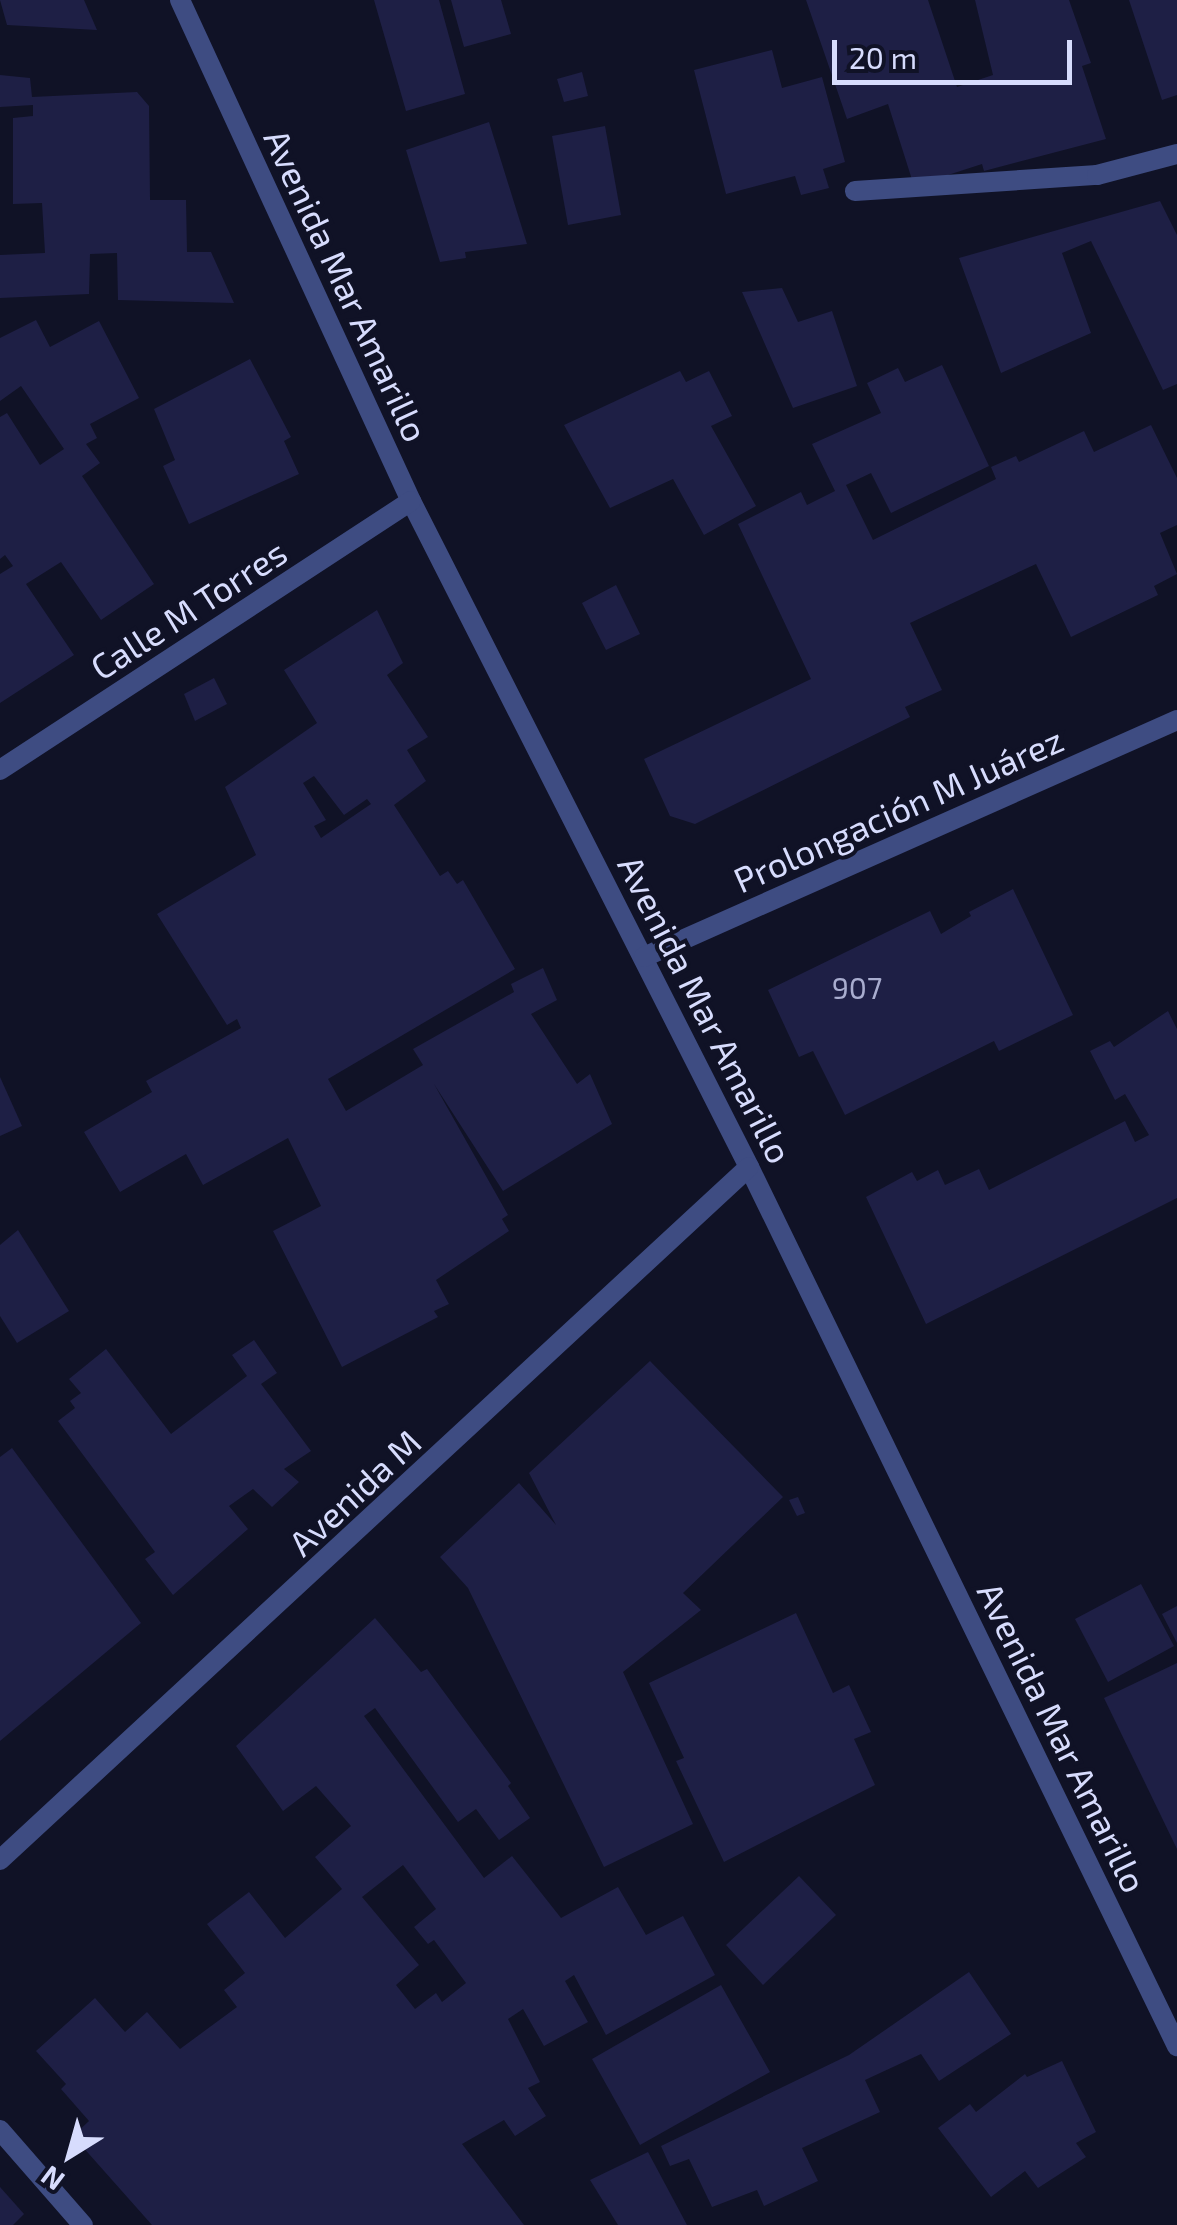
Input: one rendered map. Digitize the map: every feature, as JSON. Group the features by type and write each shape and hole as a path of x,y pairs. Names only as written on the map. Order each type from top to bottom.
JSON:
{"street":[{"name":"Avenida Mar Amarillo","path":"180,0 411,501 750,1168 1177,2046"},
{"path":"855,191 1096,175 1177,154"},
{"name":"Calle M Torres","path":"0,770 411,501"},
{"name":"Prolongación M Juárez","path":"644,957 1177,720"},
{"name":"Avenida M","path":"0,1860 750,1168"},
{"path":"0,2130 82,2225"}],"building":[{"path":"0,0 84,0 97,30 7,25"},
{"path":"374,0 439,0 465,94 406,111"},
{"path":"451,0 501,0 511,34 464,47"},
{"path":"806,0 928,0 957,87 993,75 975,0 1069,0 1091,63 1082,66 1106,139 984,171 982,164 914,186 888,104 847,119"},
{"path":"1129,0 1177,0 1177,95 1162,100"},
{"path":"772,50 782,88 822,77 845,162 823,169 829,188 801,195 795,176 726,194 694,70"},
{"path":"582,72 588,96 564,102 557,79"},
{"path":"0,75 30,78 32,97 137,92 149,106 150,200 186,200 187,252 211,252 234,303 118,300 117,253 90,254 89,294 0,298 0,255 45,253 42,203 13,204 13,118 33,116 33,105 0,107"},
{"path":"489,122 527,244 465,252 466,258 440,262 406,150"},
{"path":"605,126 621,215 568,225 552,136"},
{"path":"1160,201 1177,235 1177,384 1163,390 1091,241 1062,253 1091,333 1001,373 959,258"},
{"path":"782,288 798,322 832,311 857,386 793,408 742,292"},
{"path":"36,320 50,347 99,321 139,398 90,424 97,438 86,444 100,463 82,476 154,584 101,620 61,562 26,584 74,655 0,703 0,574 13,566 5,555 0,559 0,417 7,413 40,465 64,449 21,386 0,401 0,338"},
{"path":"250,359 291,437 284,441 299,474 189,524 163,466 175,460 154,409"},
{"path":"942,365 989,466 891,513 871,473 846,485 873,540 996,479 991,467 1016,456 1019,462 1084,431 1094,452 1151,425 1177,478 1177,525 1160,533 1177,574 1154,586 1158,595 1071,637 1036,564 910,623 942,690 905,707 910,717 695,824 670,816 644,759 811,679 738,524 801,492 807,505 835,491 812,444 881,413 867,383 898,368 905,382"},
{"path":"680,371 686,382 709,371 732,416 711,426 756,506 704,535 673,479 610,508 564,425"},
{"path":"616,585 640,634 606,650 582,603"},
{"path":"377,610 403,663 387,675 428,737 407,750 426,781 394,805 440,876 448,871 457,884 463,880 515,969 328,1079 346,1111 423,1065 413,1049 514,992 511,984 543,968 557,1000 531,1014 577,1084 590,1074 612,1124 503,1191 434,1084 508,1215 502,1219 509,1231 436,1280 449,1304 434,1311 438,1317 342,1367 273,1231 321,1206 288,1138 203,1185 186,1154 120,1192 84,1132 152,1092 146,1081 241,1028 237,1019 227,1025 157,914 256,855 225,787 317,723 284,670","holes":["314,776 344,815 367,799 371,804 321,838 314,826 326,820 303,783"]},
{"path":"214,678 227,704 195,721 184,694"},
{"path":"1013,889 1073,1015 999,1051 994,1041 845,1115 813,1051 799,1057 768,990 930,911 941,934 971,916 969,912"},
{"path":"1168,1011 1177,1029 1177,1198 926,1324 866,1197 912,1172 917,1181 938,1170 945,1185 979,1169 989,1190 1125,1121 1135,1142 1149,1135 1125,1094 1115,1100 1090,1051 1110,1041 1114,1047"},
{"path":"0,1077 22,1126 0,1136"},
{"path":"18,1230 69,1311 17,1343 0,1316 0,1245"},
{"path":"254,1340 277,1373 261,1384 311,1451 284,1469 299,1482 272,1507 253,1489 229,1506 248,1529 173,1595 145,1559 155,1552 58,1421 75,1408 70,1401 81,1393 69,1379 106,1349 171,1434 247,1376 232,1355"},
{"path":"650,1361 783,1497 683,1593 701,1610 623,1672 693,1824 604,1867 468,1588 440,1557 519,1483 556,1525 529,1473"},
{"path":"12,1448 141,1623 0,1741 0,1457"},
{"path":"798,1497 805,1513 797,1516 789,1500"},
{"path":"1141,1584 1174,1646 1108,1682 1075,1619"},
{"path":"1177,1606 1177,1643 1162,1614"},
{"path":"796,1613 833,1693 849,1685 871,1732 854,1739 875,1785 724,1862 676,1761 684,1758 649,1683"},
{"path":"375,1618 421,1672 427,1669 511,1783 508,1786 530,1818 499,1840 476,1809 458,1822 375,1708 364,1716 484,1878 512,1856 561,1918 618,1887 646,1935 683,1916 715,1975 606,2035 574,1975 565,1981 588,2022 544,2046 523,2009 508,2019 540,2082 528,2088 546,2116 515,2136 504,2120 462,2144 524,2225 152,2225 73,2136 89,2121 61,2089 66,2084 36,2051 95,1998 125,2032 147,2012 180,2049 237,2007 224,1990 245,1973 207,1924 249,1892 285,1938 342,1889 315,1857 351,1826 316,1786 283,1811 236,1746","holes":["403,1865 436,1909 414,1927 428,1944 434,1940 466,1983 442,2002 436,1993 415,2009 396,1985 419,1965 362,1897"]},
{"path":"1177,1663 1177,1849 1104,1698"},
{"path":"799,1876 836,1915 763,1985 726,1945"},
{"path":"969,1972 1011,2034 939,2081 921,2054 865,2080 880,2112 802,2148 818,2181 764,2206 757,2190 712,2207 689,2159 670,2166 661,2146 849,2055"},
{"path":"721,1985 770,2072 640,2145 592,2059"},
{"path":"1062,2061 1096,2132 1076,2143 1086,2157 1038,2188 1025,2171 991,2197 938,2128 970,2104 976,2112 1025,2074 1027,2077"},
{"path":"648,2152 687,2225 618,2225 590,2180"},
{"path":"0,2187 24,2214 13,2225 0,2225"}]}
